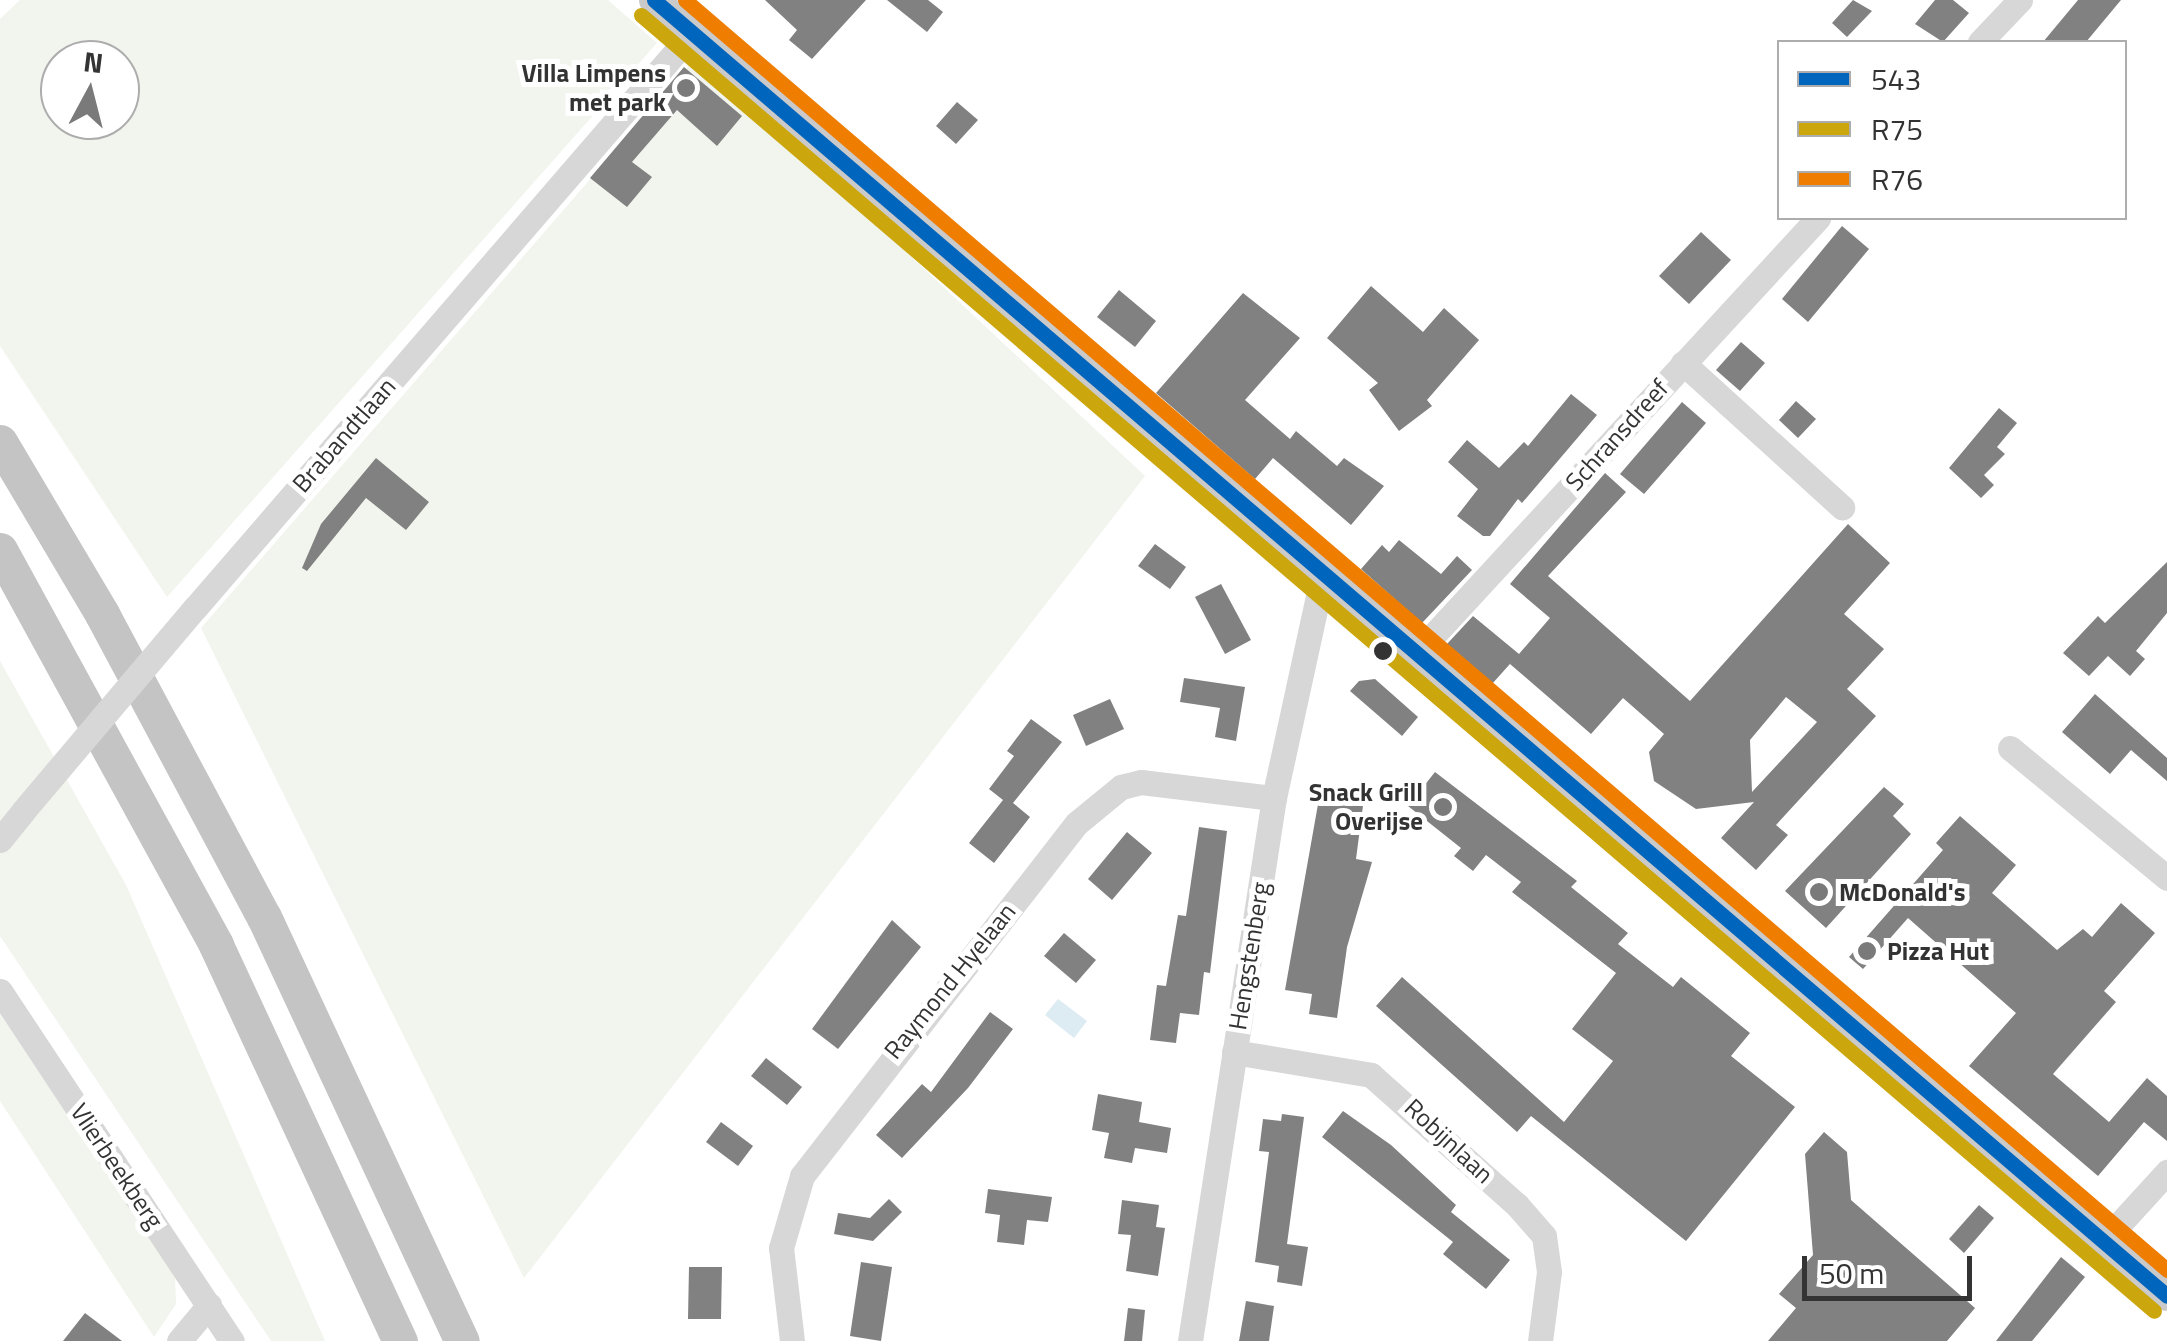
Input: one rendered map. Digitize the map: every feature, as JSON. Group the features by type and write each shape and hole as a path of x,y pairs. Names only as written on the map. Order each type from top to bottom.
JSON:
{"highway":[{"path":"0,442 102,614 264,917 462,1341"},
{"path":"0,550 216,944 400,1341"}],"main road":[{"path":"654,0 1417,653 1784,974 2167,1296"}],"street":[{"path":"1982,40 2020,0"},
{"name":"Brabandtlaan","path":"0,840 692,32"},
{"name":"Schransdreef","path":"1417,653 1816,220"},
{"path":"1682,363 1842,507"},
{"name":"Hengstenberg","path":"1190,1341 1274,798 1323,573"},
{"path":"2010,748 2167,878"},
{"name":"Raymond Hyelaan","path":"792,1341 781,1248 802,1176 848,1108 1077,824 1121,787 1141,782 1274,798"},
{"name":"Vlierbeekberg","path":"0,991 232,1341"},
{"name":"Robijnlaan","path":"1234,1052 1371,1074 1517,1205 1544,1236 1549,1272 1540,1341"},
{"path":"2103,1242 2167,1172"},
{"path":"178,1341 209,1305"}],"shaded area":[{"path":"20,0 608,0 657,43 167,597 0,346 0,19"},
{"path":"697,56 1145,476 524,1278 201,628"},
{"path":"0,661 126,885 325,1341 271,1341 0,936"},
{"path":"1058,999 1087,1021 1074,1038 1045,1015"},
{"path":"0,1014 175,1275 176,1304 154,1337 0,1101"}],"building":[{"path":"765,0 866,0 812,59 789,40 797,30"},
{"path":"887,0 928,0 943,12 927,32"},
{"path":"1853,0 1872,11 1847,37 1832,23"},
{"path":"1935,0 1953,0 1969,13 1945,40 1915,24"},
{"path":"2078,0 2121,0 2088,40 2045,40"},
{"path":"684,67 742,116 717,146 677,110 632,162 652,177 627,207 590,178"},
{"path":"957,102 978,120 956,144 936,126"},
{"path":"1842,226 1869,249 1808,322 1782,299"},
{"path":"1701,232 1731,260 1689,304 1659,276"},
{"path":"1371,286 1423,332 1444,308 1479,340 1427,400 1432,406 1399,431 1369,390 1378,383 1327,338"},
{"path":"1119,290 1156,321 1135,347 1097,317"},
{"path":"1243,293 1300,338 1245,400 1290,439 1296,431 1337,466 1344,458 1384,486 1351,525 1273,458 1255,479 1156,393"},
{"path":"1741,342 1765,363 1740,391 1716,370"},
{"path":"1571,394 1597,415 1522,503 1518,499 1490,536 1483,536 1457,516 1478,489 1448,462 1467,440 1499,468 1524,442 1528,446"},
{"path":"1796,401 1816,419 1798,438 1779,420"},
{"path":"1682,402 1706,423 1644,494 1620,474"},
{"path":"1999,408 2017,423 1997,447 2005,454 1984,475 1994,485 1981,498 1949,468"},
{"path":"376,458 429,502 406,530 366,498 307,571 302,568 321,524"},
{"path":"1605,473 1626,492 1548,576 1690,701 1848,524 1890,563 1844,614 1884,649 1847,689 1876,716 1776,825 1788,835 1756,870 1721,838 1754,802 1696,809 1654,781 1649,752 1664,734 1623,698 1591,734 1510,664 1518,655 1492,684 1447,644 1473,616 1519,654 1550,618 1510,584","holes":["1786,697 1817,722 1752,792 1750,740"]},
{"path":"1399,540 1441,574 1457,556 1472,570 1422,623 1361,569 1382,545 1389,552"},
{"path":"1155,544 1186,567 1170,589 1138,566"},
{"path":"2167,562 2167,613 2136,651 2145,659 2130,676 2108,656 2089,676 2063,653 2098,616 2105,623"},
{"path":"1221,584 1251,640 1225,654 1195,597"},
{"path":"1184,678 1245,687 1236,741 1215,737 1220,708 1180,702"},
{"path":"1375,679 1418,717 1402,736 1350,691 1359,681"},
{"path":"2095,694 2167,758 2167,781 2131,750 2110,774 2062,732"},
{"path":"1110,699 1124,729 1086,746 1073,715"},
{"path":"1031,719 1062,742 1013,803 1030,817 994,863 969,843 1003,800 989,789 1014,756 1007,751"},
{"path":"1435,772 1577,881 1571,887 1628,933 1618,944 1673,987 1681,977 1750,1033 1731,1056 1795,1107 1686,1241 1531,1116 1517,1132 1376,1006 1402,977 1564,1122 1613,1061 1572,1029 1616,973 1512,892 1521,882 1486,855 1473,871 1454,856 1461,848 1408,806"},
{"path":"1884,787 1904,804 1893,816 1911,834 1826,928 1785,891"},
{"path":"1320,793 1364,798 1356,859 1372,862 1347,947 1337,1018 1309,1014 1312,994 1285,990"},
{"path":"1960,816 2016,865 1992,893 2057,950 2083,929 2092,937 2121,903 2155,933 2104,991 2116,1002 2053,1074 2109,1122 2147,1078 2167,1096 2167,1141 2144,1122 2098,1176 1969,1066 2016,1013 1908,918 1863,969 1849,957 1943,850 1936,843"},
{"path":"1199,827 1227,831 1210,973 1204,972 1199,1015 1180,1013 1176,1043 1150,1040 1157,985 1166,986 1178,915 1186,916"},
{"path":"1127,832 1152,853 1112,900 1088,879"},
{"path":"892,920 921,947 838,1049 812,1029"},
{"path":"1064,933 1096,960 1076,983 1044,956"},
{"path":"990,1012 1013,1029 968,1088 902,1158 876,1135 922,1084 931,1092"},
{"path":"766,1058 802,1087 787,1105 751,1076"},
{"path":"1098,1094 1142,1102 1139,1122 1171,1128 1167,1153 1135,1148 1132,1163 1104,1158 1109,1133 1092,1130"},
{"path":"1343,1111 1391,1145 1456,1205 1451,1212 1510,1260 1486,1289 1443,1254 1453,1242 1322,1137"},
{"path":"1282,1114 1304,1117 1287,1244 1308,1247 1302,1286 1277,1282 1279,1266 1255,1262 1269,1152 1259,1151 1263,1119 1281,1121"},
{"path":"721,1122 753,1146 738,1166 706,1142"},
{"path":"1824,1132 1847,1152 1851,1200 1975,1308 1947,1341 1768,1341 1796,1308 1779,1294 1813,1255 1805,1154"},
{"path":"988,1189 1052,1197 1048,1222 1027,1220 1024,1245 997,1242 1000,1215 985,1213"},
{"path":"889,1199 902,1212 873,1241 834,1234 838,1213 870,1218"},
{"path":"1122,1200 1159,1205 1156,1227 1165,1228 1158,1276 1126,1271 1131,1235 1118,1234"},
{"path":"1979,1205 1994,1218 1964,1253 1949,1239"},
{"path":"2061,1257 2085,1277 2032,1341 1996,1341"},
{"path":"861,1262 892,1267 881,1341 850,1336"},
{"path":"689,1267 722,1267 721,1319 688,1319"},
{"path":"1246,1301 1274,1306 1269,1341 1239,1341"},
{"path":"1128,1308 1145,1310 1142,1341 1124,1341"},
{"path":"85,1313 122,1341 63,1341"}],"transit line":[{"name":"543","path":"654,0 2167,1296"},
{"name":"R76","path":"685,0 2167,1270"},
{"name":"R75","path":"641,15 2154,1311"}],"place":[{"name":"Villa Limpens met park","path":"686,88"},
{"name":"Snack Grill Overijse","path":"1443,807"},
{"name":"McDonald's","path":"1819,892"},
{"name":"Pizza Hut","path":"1867,951"}]}
